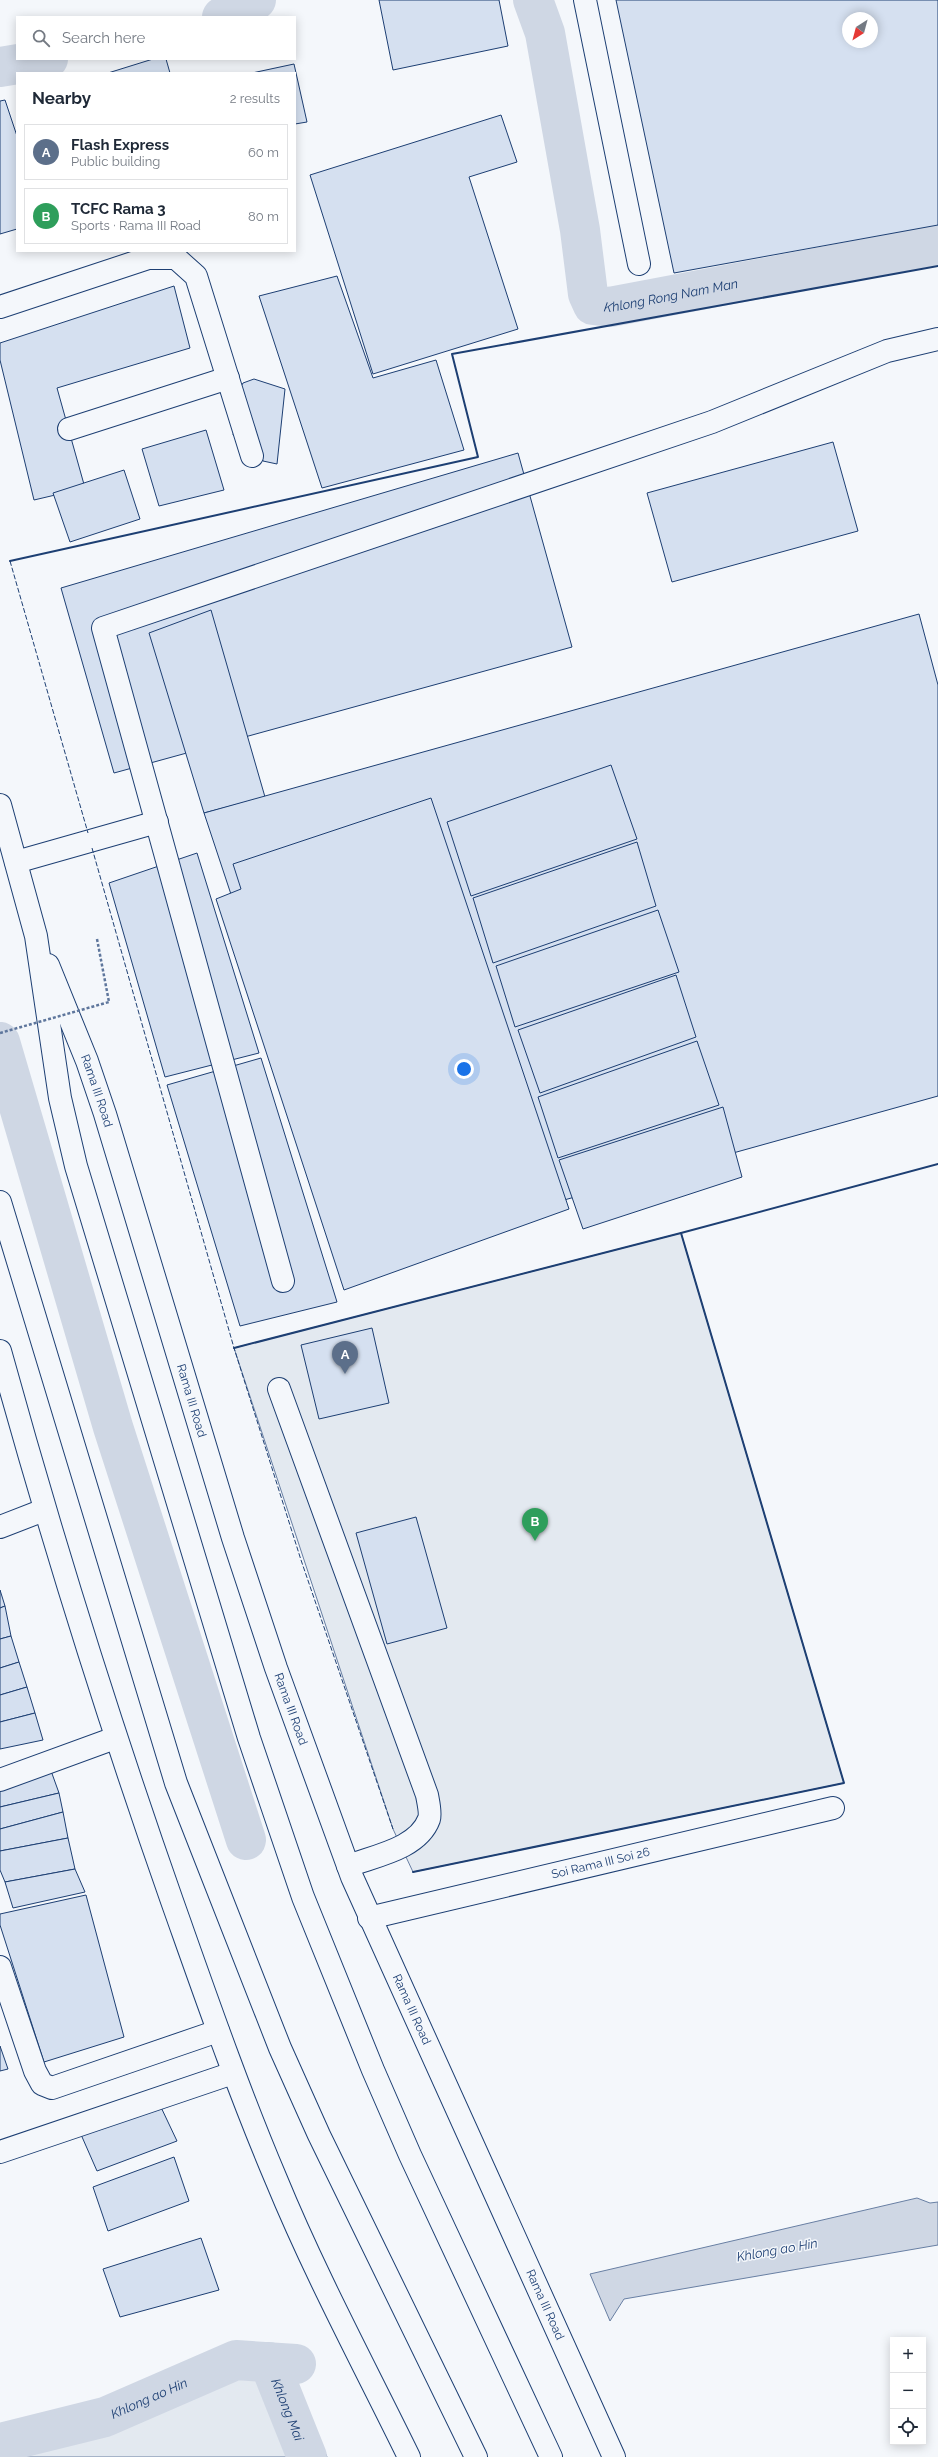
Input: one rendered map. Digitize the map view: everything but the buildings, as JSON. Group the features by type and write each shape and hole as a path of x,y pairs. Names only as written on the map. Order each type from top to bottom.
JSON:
{"main road":[{"path":"585,0 639,264"},
{"path":"0,307 148,258 176,258 196,276 252,456"},
{"path":"283,1281 103,628 712,422 887,351 938,339"},
{"path":"68,429 228,378"},
{"name":"Rama III Road","path":"0,805 36,936 60,1098 76,1166 249,1738 303,1897 373,2070 551,2457"},
{"path":"16,862 157,822"},
{"name":"Rama III Road","path":"36,936 89,1068 233,1538 276,1668 348,1866 369,1918 614,2457"},
{"path":"0,1202 176,1783 280,2048 319,2135 476,2457"},
{"path":"0,1351 44,1510 115,1738 233,2073 280,2189 332,2301 409,2457"},
{"path":"279,1389 427,1794 429,1818 418,1836 406,1844 348,1866"},
{"path":"0,1527 44,1510"},
{"path":"0,1780 115,1738"},
{"name":"Soi Rama III Soi 26","path":"369,1918 833,1808"},
{"path":"0,1967 35,2071 42,2084 52,2088 218,2031"},
{"path":"0,2152 233,2073"}],"path":[{"path":"0,1033 109,1002 97,939"}],"shaded area":[{"path":"681,1233 844,1783 413,1872 393,1829 234,1348"},
{"path":"240,2373 299,2392 327,2457 0,2457 0,2450"}],"water":[{"path":"917,2198 930,2203 938,2202 938,2245 624,2299 610,2321 590,2274"}],"waterway":[{"name":"Khlong Rong Nam Man","path":"224,16 256,0"},
{"name":"Khlong Rong Nam Man","path":"533,0 545,33 580,230 588,294 593,305 610,307 938,245"},
{"name":"Khlong Rong Nam Man","path":"0,67 42,60"},
{"path":"0,1042 113,1427 246,1840"},
{"name":"Khlong ao Hin","path":"0,2443 105,2417 236,2360 296,2364"},
{"name":"Khlong Mai","path":"269,2362 307,2457"}],"fence":[{"path":"10,561 88,833"},
{"path":"92,848 234,1348 301,1560 393,1829"}],"wall":[{"path":"10,561 478,457 452,354 938,266"},
{"path":"413,1872 844,1783 681,1233 938,1164"},
{"path":"234,1348 681,1233"}],"place":[{"name":"Flash Express","path":"345,1374"},
{"name":"TCFC Rama 3","path":"535,1541"}]}
